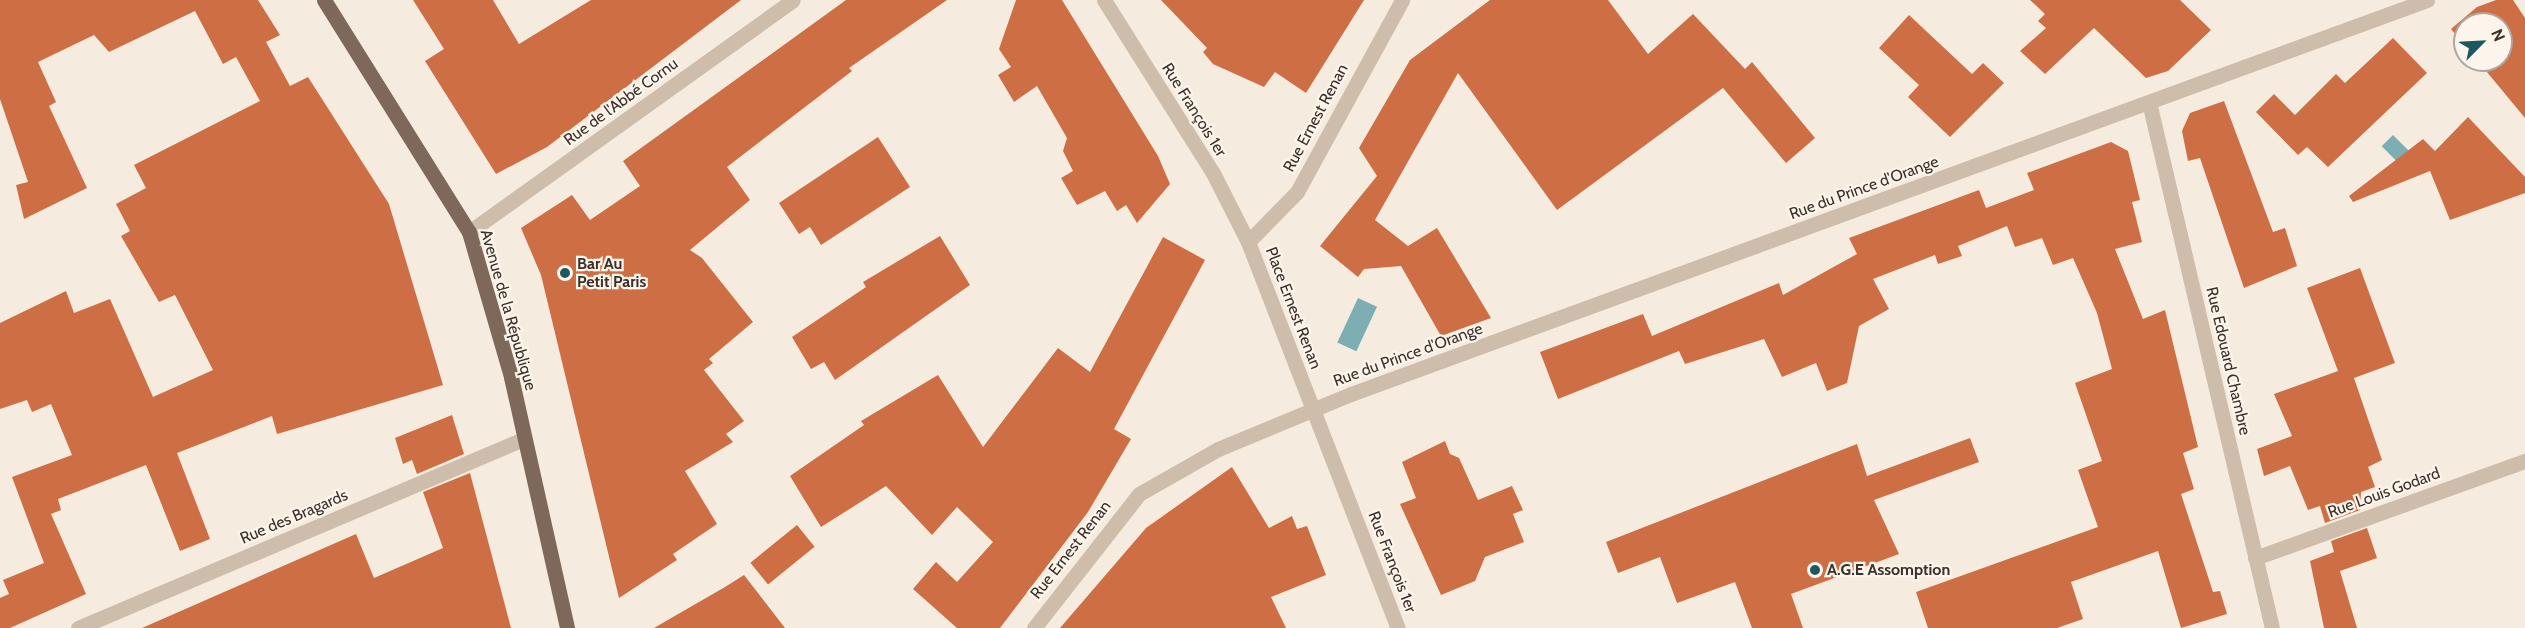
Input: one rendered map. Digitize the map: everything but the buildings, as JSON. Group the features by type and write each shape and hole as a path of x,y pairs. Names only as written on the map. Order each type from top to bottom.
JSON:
{"main road":[{"name":"Avenue de la République","path":"324,0 469,232 524,439 567,628"}],"street":[{"name":"Rue de l'Abbé Cornu","path":"469,232 793,0"},
{"name":"Rue François 1er","path":"1104,0 1213,173 1248,242"},
{"name":"Rue Ernest Renan","path":"1248,242 1297,192 1402,0"},
{"name":"Rue du Prince d'Orange","path":"1313,408 2427,0"},
{"name":"Rue Edouard Chambre","path":"2149,102 2272,628"},
{"name":"Place Ernest Renan","path":"1248,242 1313,408"},
{"name":"Rue François 1er","path":"1313,408 1398,628"},
{"name":"Rue Ernest Renan","path":"1034,628 1139,495 1218,449 1313,408"},
{"name":"Rue des Bragards","path":"78,628 524,439"},
{"name":"Rue Louis Godard","path":"2255,558 2525,461"}],"water":[{"path":"2393,135 2421,163 2410,175 2382,146"},
{"path":"1358,298 1377,307 1356,351 1337,342"}],"place":[{"name":"Bar Au Petit Paris","path":"565,273"},
{"name":"A.G.E Assomption","path":"1815,570"}]}
